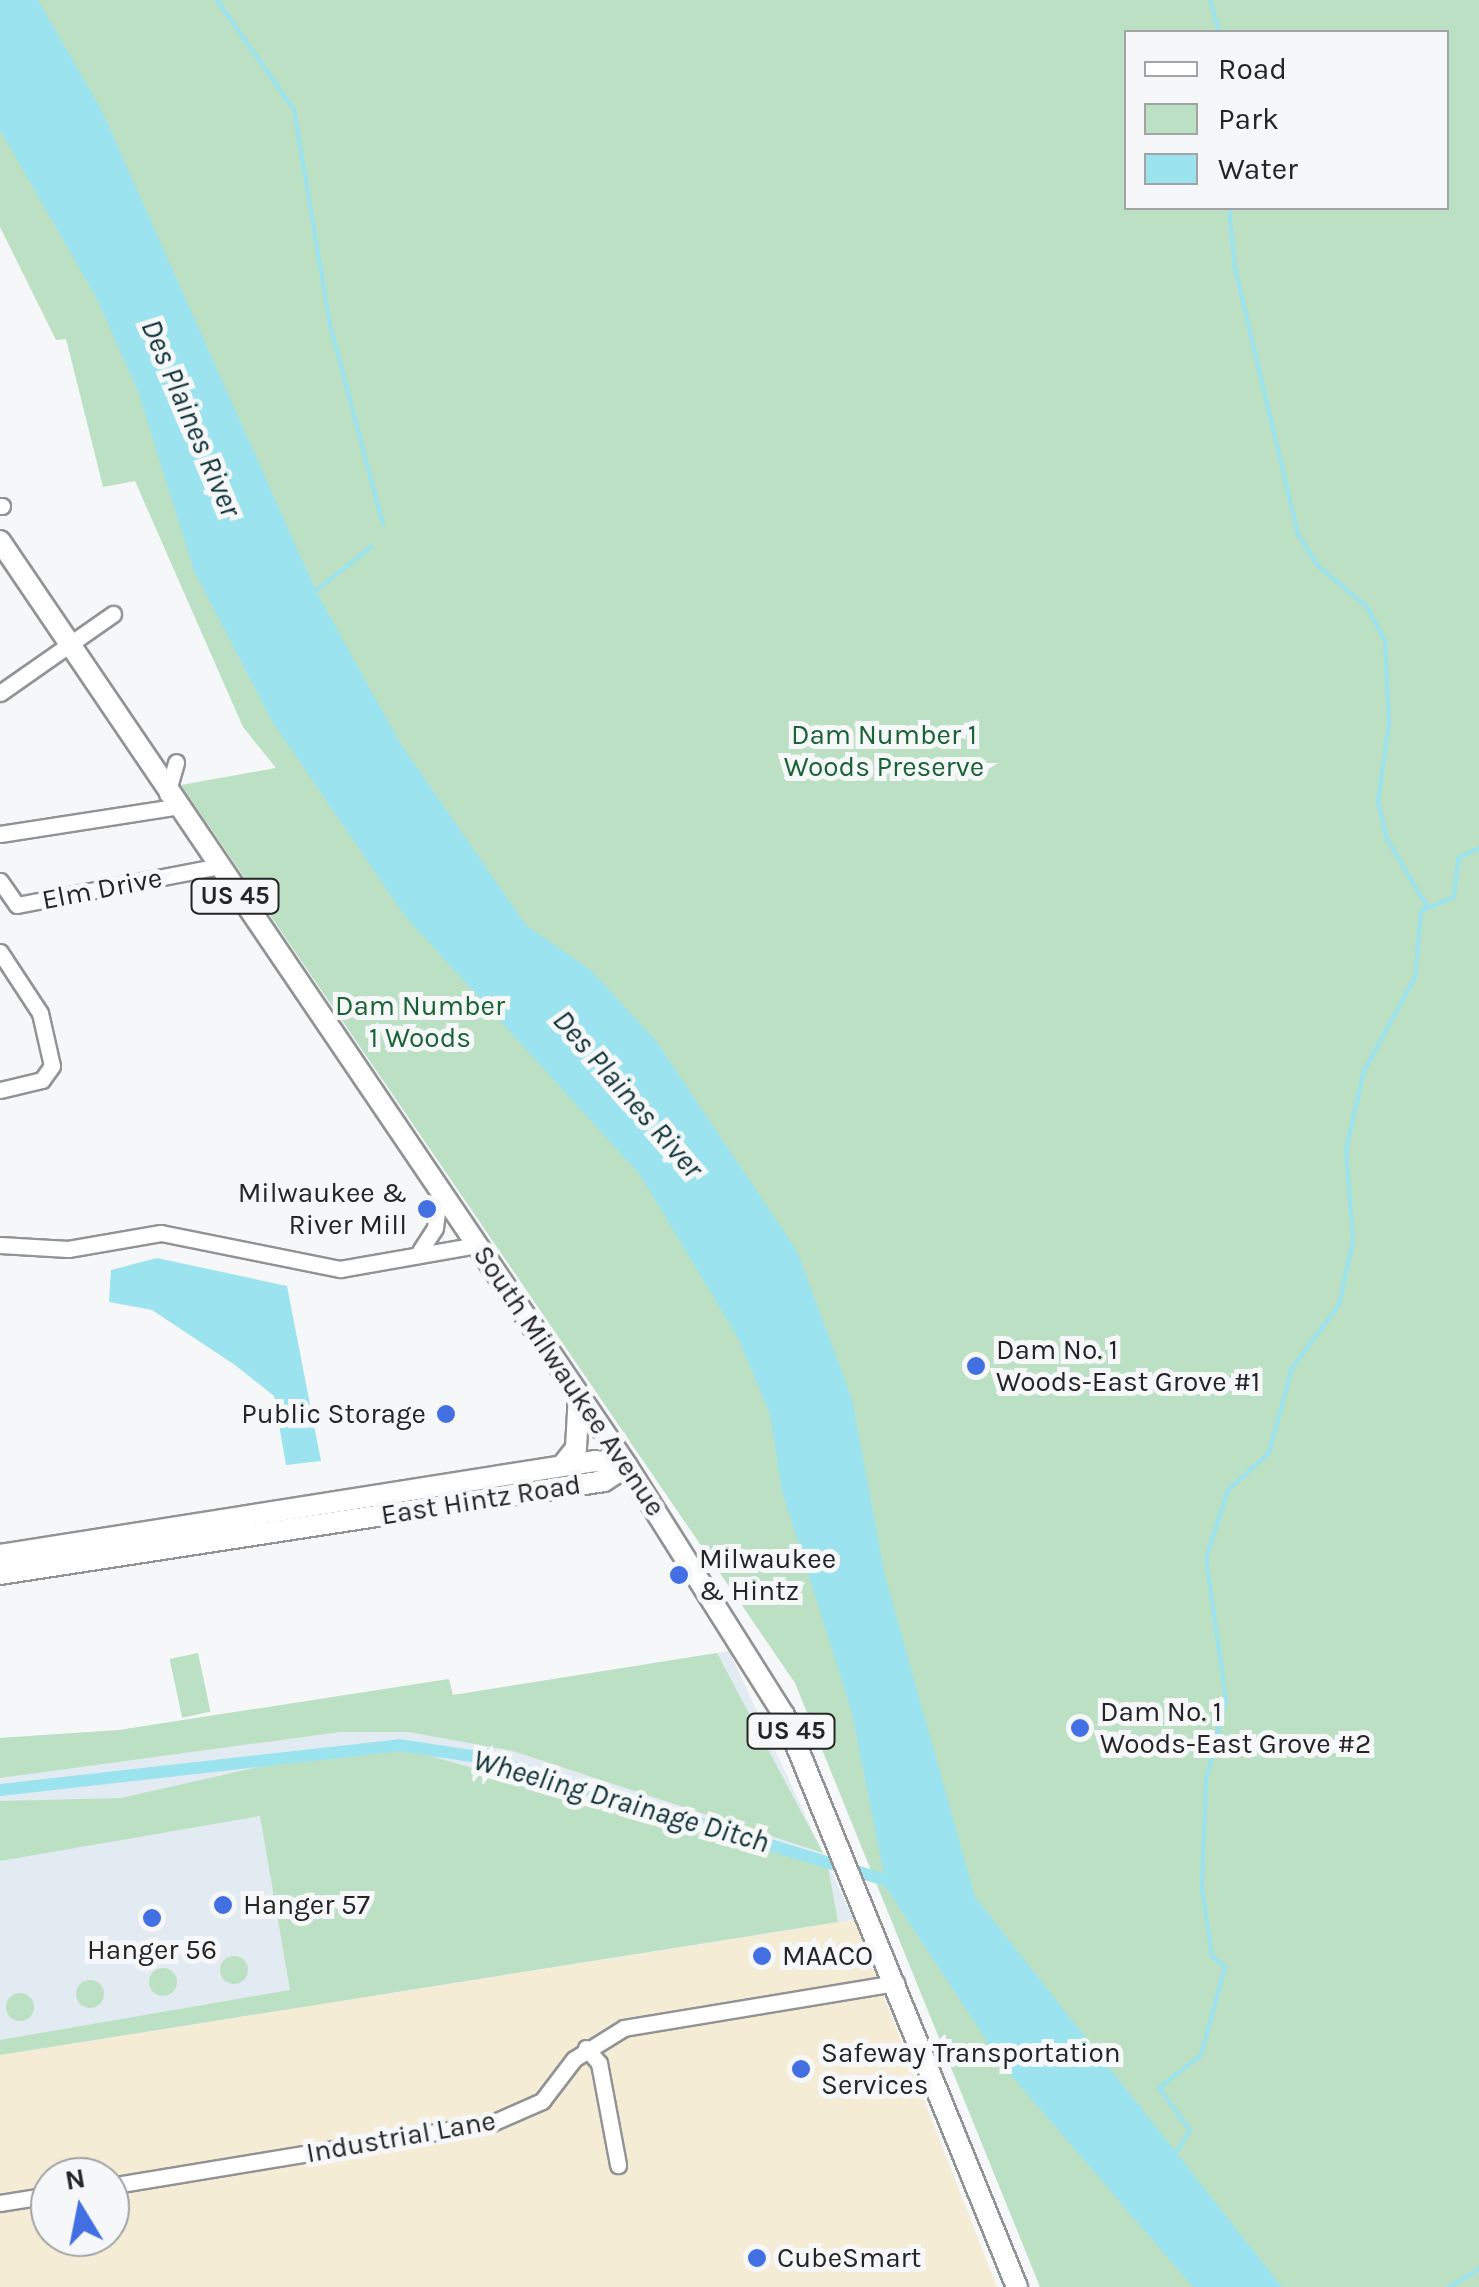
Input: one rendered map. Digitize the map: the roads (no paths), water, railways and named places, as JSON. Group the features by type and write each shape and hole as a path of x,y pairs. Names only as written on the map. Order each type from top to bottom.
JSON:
{"main road":[{"name":"South Milwaukee Avenue","path":"0,541 215,867 440,1188 627,1466 784,1715 861,1892 1017,2287"},
{"path":"562,1466 576,1448 579,1395"},
{"name":"East Hintz Road","path":"0,1555 562,1466 627,1466"},
{"name":"East Hintz Road","path":"0,1574 604,1481 627,1466"}],"street":[{"path":"0,693 67,642 113,614"},
{"path":"0,834 171,800 176,762"},
{"name":"Elm Drive","path":"0,881 17,905 215,867"},
{"path":"0,952 40,1014 52,1066 42,1080 0,1090"},
{"path":"420,1251 435,1228 440,1188"},
{"path":"0,1245 68,1249 161,1233 340,1269 420,1251 478,1245"},
{"name":"Industrial Lane","path":"130,2183 520,2115 586,2048 624,2028 896,1983"},
{"path":"586,2048 599,2063 618,2165"},
{"path":"0,2203 30,2198"}],"water":[{"name":"Des Plaines River","path":"0,0 38,0 101,109 316,591 400,743 526,925 592,971 656,1041 797,1251 852,1399 885,1576 975,1897 1282,2287 1193,2287 1004,2067 887,1889 852,1713 782,1491 770,1414 738,1338 640,1175 405,916 272,721 194,571 138,391 96,297 0,130"},
{"path":"157,1258 287,1286 321,1461 286,1465 274,1396 235,1365 152,1310 109,1302 111,1270"}],"waterway":[{"path":"217,0 294,110 330,325 383,524"},
{"path":"1210,0 1218,30"},
{"path":"1229,210 1235,268 1298,534 1318,566 1367,607 1385,641 1389,723 1378,801 1387,839 1427,906"},
{"path":"313,593 372,546"},
{"path":"1173,2158 1190,2130 1159,2088 1201,2055 1225,1967 1212,1956 1202,1889 1206,1780 1226,1700 1206,1558 1228,1490 1269,1453 1292,1368 1339,1305 1353,1240 1346,1150 1364,1071 1415,977 1421,911 1454,897 1458,858 1479,848"},
{"name":"Wheeling Drainage Ditch","path":"0,1790 399,1745 484,1758 899,1884"},
{"path":"1449,2287 1479,2269"}],"place":[{"name":"Milwaukee & River Mill","path":"427,1209"},
{"name":"Dam No. 1 Woods-East Grove #1","path":"976,1366"},
{"name":"Public Storage","path":"446,1414"},
{"name":"Milwaukee & Hintz","path":"679,1575"},
{"name":"Dam No. 1 Woods-East Grove #2","path":"1080,1728"},
{"name":"Hanger 57","path":"223,1905"},
{"name":"Hanger 56","path":"152,1918"},
{"name":"MAACO","path":"762,1956"},
{"name":"Safeway Transportation Services","path":"801,2069"},
{"name":"CubeSmart","path":"757,2258"}],"park label":[{"name":"Dam Number 1 Woods Preserve","path":"884,751"},
{"name":"Dam Number 1 Woods","path":"420,1022"}]}
